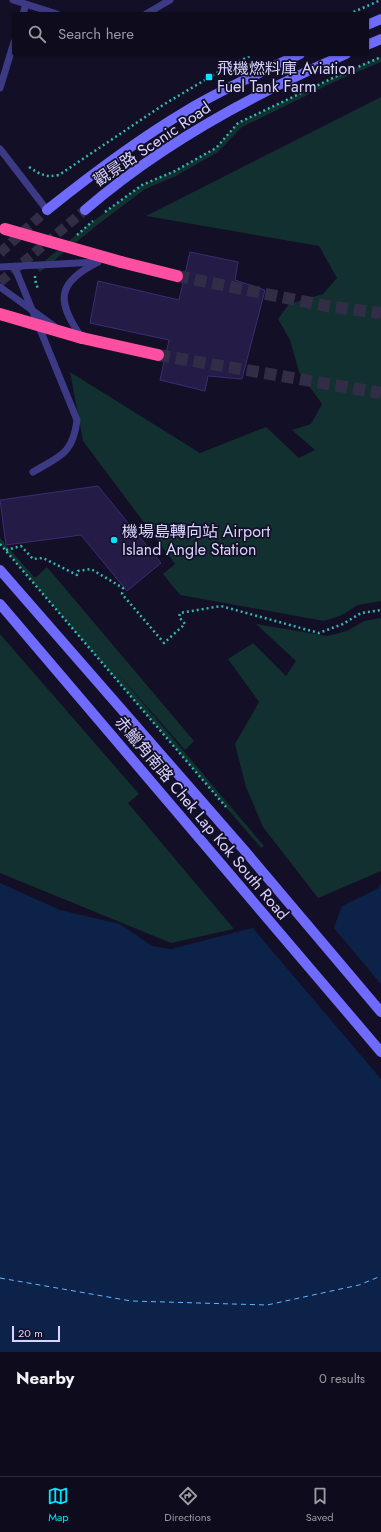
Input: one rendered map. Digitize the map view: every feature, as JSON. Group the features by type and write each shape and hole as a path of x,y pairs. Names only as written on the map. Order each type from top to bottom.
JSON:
{"highway":[{"path":"0,228 177,276"},
{"path":"0,314 64,334 158,355"}],"main road":[{"path":"369,24 381,18"},
{"path":"369,44 381,39"},
{"name":"觀景路 Scenic Road","path":"48,210 102,166 186,110 296,56"},
{"name":"觀景路 Scenic Road","path":"85,210 114,185 200,127 252,98 342,56"},
{"name":"赤鱲角南路 Chek Lap Kok South Road","path":"0,570 258,867 381,1012"},
{"name":"赤鱲角南路 Chek Lap Kok South Road","path":"0,604 381,1052"}],"lane":[{"path":"13,0 51,12"},
{"path":"149,12 170,0"},
{"path":"24,12 26,4"},
{"path":"0,88 12,48"},
{"path":"0,58 8,61"},
{"path":"0,149 48,210"},
{"path":"82,338 67,314 63,303 64,295 67,286 74,277 84,269 98,262"},
{"path":"0,267 121,262"},
{"path":"14,268 77,420 74,437 71,445 65,453 33,472"},
{"path":"0,287 64,334"}],"path":[{"path":"354,12 381,0"},
{"name":"觀景路 Scenic Road","path":"27,165 39,173 49,177 59,174 163,105 230,65 250,56"},
{"name":"觀景路 Scenic Road","path":"103,214 142,185 175,171 216,148 238,123 335,76 381,57"},
{"path":"75,236 98,218"},
{"name":"赤鱲角南路 Chek Lap Kok South Road","path":"0,544 231,812"},
{"path":"6,550 21,546 33,559 42,558 77,575 78,571 91,569 123,588 122,594 164,643 185,624 180,617 180,613 221,606 319,633 344,624 361,613 381,610"}],"green space":[{"path":"381,57 381,62 336,81 242,127 218,152 176,176 145,189 96,226 40,272 36,268 92,222 142,185 175,171 216,148 238,123"},
{"path":"381,97 381,601 358,605 340,616 324,621 180,595 163,574 175,564 83,441 70,372 200,453 266,427 299,458 315,450 292,430 311,424 322,404 299,372 290,340 278,319 289,304 323,294 337,278 319,246 146,216"},
{"path":"0,538 35,578 47,567 194,741 185,750 115,670 264,846 261,848 0,544"},
{"path":"381,618 381,871 318,898 263,827 246,787 235,744 259,702 228,659 253,643 286,676 296,661 256,624 327,636 347,631 364,621"},
{"path":"0,634 139,794 128,803 234,929 171,943 0,873"}],"water":[{"path":"0,883 60,910 120,924 152,946 171,949 252,928 331,935 342,906 379,888 381,883 381,1352 0,1352"}],"pier":[{"path":"251,926 330,932 332,926 381,984 381,1079"}],"building":[{"path":"190,252 238,262 235,280 265,290 242,379 208,376 205,391 160,380 169,340 90,323 98,281 179,300"},
{"name":"機場島轉向站 Airport Island Angle Station","path":"98,486 161,563 127,591 81,535 6,545 0,500"}],"ferry route":[{"path":"0,1278 131,1301 267,1305 359,1285 381,1276"}],"tunnel":[{"path":"0,253 47,210"},
{"path":"0,282 85,210"},
{"path":"177,276 326,306 381,313"},
{"path":"158,355 381,393"}],"place":[{"name":"飛機燃料庫 Aviation Fuel Tank Farm","path":"209,77"},
{"name":"機場島轉向站 Airport Island Angle Station","path":"114,540"}]}
